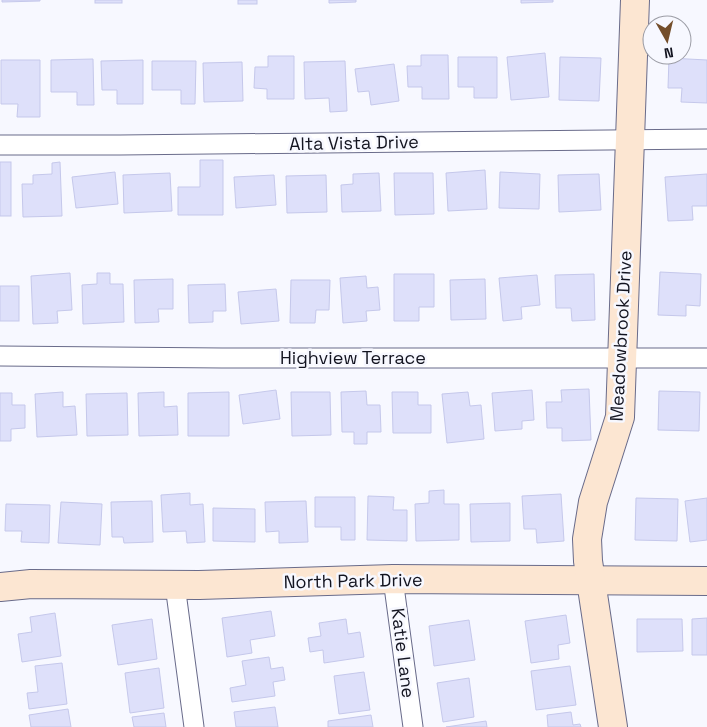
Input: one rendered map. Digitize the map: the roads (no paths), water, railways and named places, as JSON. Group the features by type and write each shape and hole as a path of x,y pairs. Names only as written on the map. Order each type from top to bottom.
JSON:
{"street":[{"name":"Meadowbrook Drive","path":"613,727 588,561 587,539 593,502 620,416 635,0"},
{"name":"Alta Vista Drive","path":"0,145 707,139"},
{"name":"Highview Terrace","path":"0,356 707,358"},
{"name":"North Park Drive","path":"0,587 31,584 175,585 393,579 707,581"},
{"name":"Katie Lane","path":"393,579 412,727"},
{"path":"175,585 194,727"}]}
